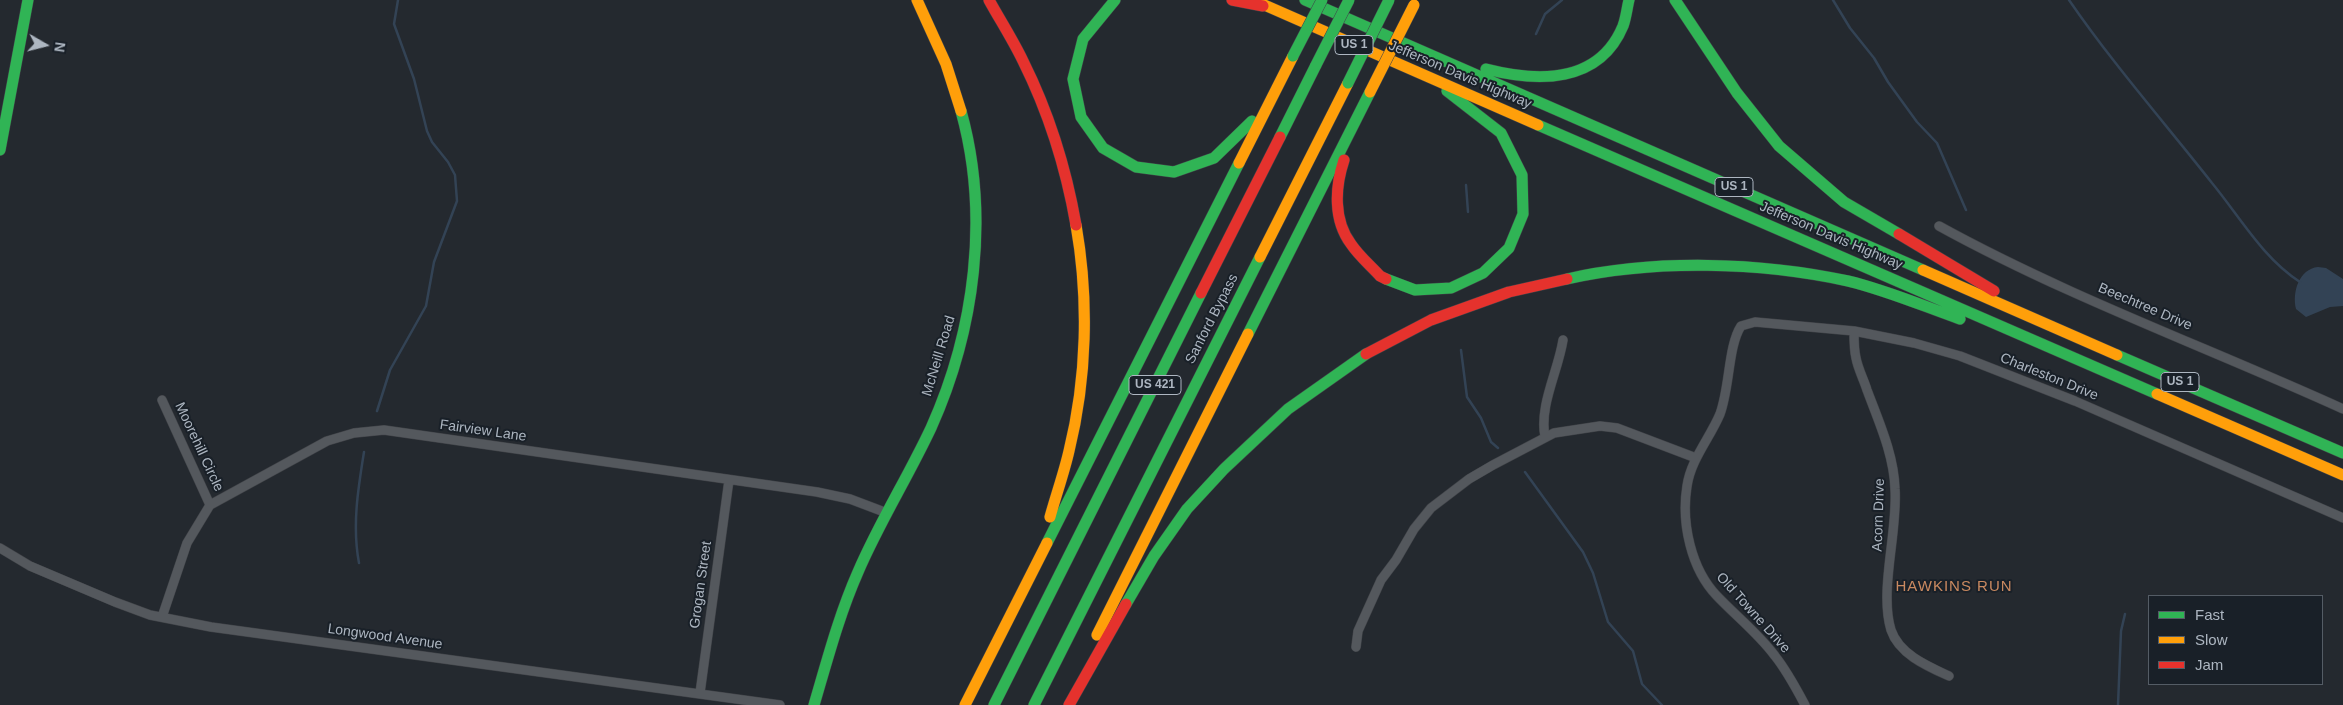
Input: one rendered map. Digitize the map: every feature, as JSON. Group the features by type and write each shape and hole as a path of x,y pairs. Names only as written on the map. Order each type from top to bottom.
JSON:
{"main road":[{"path":"0,150 28,0"},
{"name":"McNeill Road","path":"814,705 850,593 887,513 932,425 954,370 965,331 976,249 976,204 966,130 938,43 917,0"},
{"path":"965,705 1039,546 1068,460 1080,390 1085,335 1080,239 1054,133 1026,64 989,0"},
{"path":"1115,0 1100,12 1083,37 1073,66 1072,92 1080,116 1094,138 1110,154 1128,165 1150,172 1174,173 1199,167 1224,154 1244,133 1291,60"},
{"path":"1232,0 1269,7"},
{"name":"Jefferson Davis Highway","path":"1253,0 1438,83 2343,476"},
{"name":"Jefferson Davis Highway","path":"1305,0 2343,453"},
{"path":"1001,631 1010,618 1322,0"},
{"name":"Sanford Bypass","path":"994,705 1349,0"},
{"name":"Sanford Bypass","path":"1034,705 1389,0"},
{"path":"1451,64 1477,66 1507,75 1526,78 1548,78 1572,73 1594,62 1618,38 1629,0"},
{"path":"1675,0 1737,94 1778,146 1844,202 1943,262 1989,286 2017,311"},
{"path":"1062,705 1414,3"},
{"path":"1370,92 1342,164 1336,194 1343,232 1362,260 1376,273 1412,289 1444,289 1461,286 1477,279 1504,255 1515,239 1523,217 1524,197 1521,173 1500,131 1463,105 1438,83"},
{"path":"1069,705 1147,570 1187,508 1256,435 1312,389 1358,357 1466,304 1552,280 1629,268 1732,265 1847,282 1974,324 2003,327"}],"street":[{"name":"Beechtree Drive","path":"1939,226 1981,250 2343,409"},
{"name":"Charleston Drive","path":"1735,335 1741,326 1756,322 1854,331 1914,343 1960,356 2075,401 2343,518"},
{"name":"Acorn Drive","path":"1854,331 1856,358 1881,427 1894,472 1896,512 1889,584 1889,614 1892,630 1900,644 1913,657 1949,676"},
{"name":"Old Towne Drive","path":"1735,335 1725,401 1717,421 1696,458 1687,485 1685,519 1699,572 1715,595 1775,655 1805,705"},
{"path":"1545,437 1543,428 1545,410 1563,340"},
{"name":"Moorehill Circle","path":"162,400 210,506"},
{"path":"1356,647 1358,631 1380,580 1430,508 1469,478 1545,437 1580,428 1600,426 1617,428 1696,458"},
{"name":"Fairview Lane","path":"162,617 187,543 210,506 327,441 354,433 384,430 817,492 850,499 887,513"},
{"name":"Grogan Street","path":"700,693 729,480"},
{"name":"Longwood Avenue","path":"0,548 30,566 112,601 162,617 230,630 780,705"}],"water":[{"path":"2318,267 2326,268 2343,279 2343,306 2330,307 2306,317 2296,309 2296,289 2298,282 2306,272"}],"waterway":[{"path":"377,411 390,370 426,306 434,262 457,201 455,175 448,162 432,142 427,131 414,79 394,24 398,0"},
{"path":"1536,34 1545,14 1562,0"},
{"path":"1833,0 1850,28 1874,58 1888,82 1917,122 1937,143 1966,210"},
{"path":"2069,0 2121,70 2252,236 2274,261 2300,282"},
{"path":"1466,185 1468,212"},
{"path":"1461,350 1467,397 1481,418 1491,442 1498,448"},
{"path":"359,563 356,521 364,452"},
{"path":"1525,472 1583,552 1593,573 1608,622 1633,651 1642,684 1662,705"},
{"path":"2118,705 2121,631 2125,614"}],"traffic: fast":[{"path":"0,150 28,0"},
{"path":"1115,0 1083,39 1073,79 1081,117 1103,148 1136,167 1174,172 1214,158 1252,121"},
{"path":"1305,0 1923,270"},
{"path":"1293,56 1322,0"},
{"path":"1316,65 1349,0"},
{"path":"1348,83 1389,0"},
{"path":"1486,69 1526,76 1565,74 1583,69 1599,59 1612,45 1623,26 1629,0"},
{"path":"1675,0 1737,93 1779,146 1844,202 1899,234"},
{"path":"1280,137 1316,65"},
{"path":"1386,279 1415,290 1451,288 1483,273 1509,248 1523,214 1522,175 1501,133 1447,91"},
{"path":"1248,334 1370,92"},
{"path":"814,705 851,588 866,554 931,428 946,391 958,352 973,272 976,231 975,191 970,150 961,111"},
{"path":"1538,125 2157,394"},
{"path":"1047,543 1239,163"},
{"path":"1034,705 1260,257"},
{"path":"1567,279 1636,268 1671,266 1708,265 1779,270 1848,281 1960,319"},
{"path":"994,705 1201,293"},
{"path":"1126,604 1154,556 1187,509 1224,469 1288,409 1366,354"},
{"path":"2117,355 2343,453"}],"traffic: slow":[{"path":"917,0 946,64 961,111"},
{"path":"1253,0 1538,125"},
{"path":"1370,92 1414,5"},
{"path":"1239,163 1293,56"},
{"path":"1260,257 1348,83"},
{"path":"1050,517 1067,459 1075,423 1083,367 1083,281 1076,225"},
{"path":"1923,270 2117,355"},
{"path":"1097,635 1248,334"},
{"path":"2157,394 2343,475"},
{"path":"965,705 1047,543"}],"traffic: jam":[{"path":"989,0 1019,53 1049,121 1062,162 1076,225"},
{"path":"1232,0 1263,6"},
{"path":"1201,293 1280,137"},
{"path":"1344,160 1339,181 1337,203 1341,225 1345,235 1358,253 1380,276 1386,279"},
{"path":"1899,234 1994,291"},
{"path":"1366,354 1431,320 1509,292 1567,279"},
{"path":"1069,705 1126,604"}],"district":[{"name":"HAWKINS RUN","path":"1954,587"}]}
